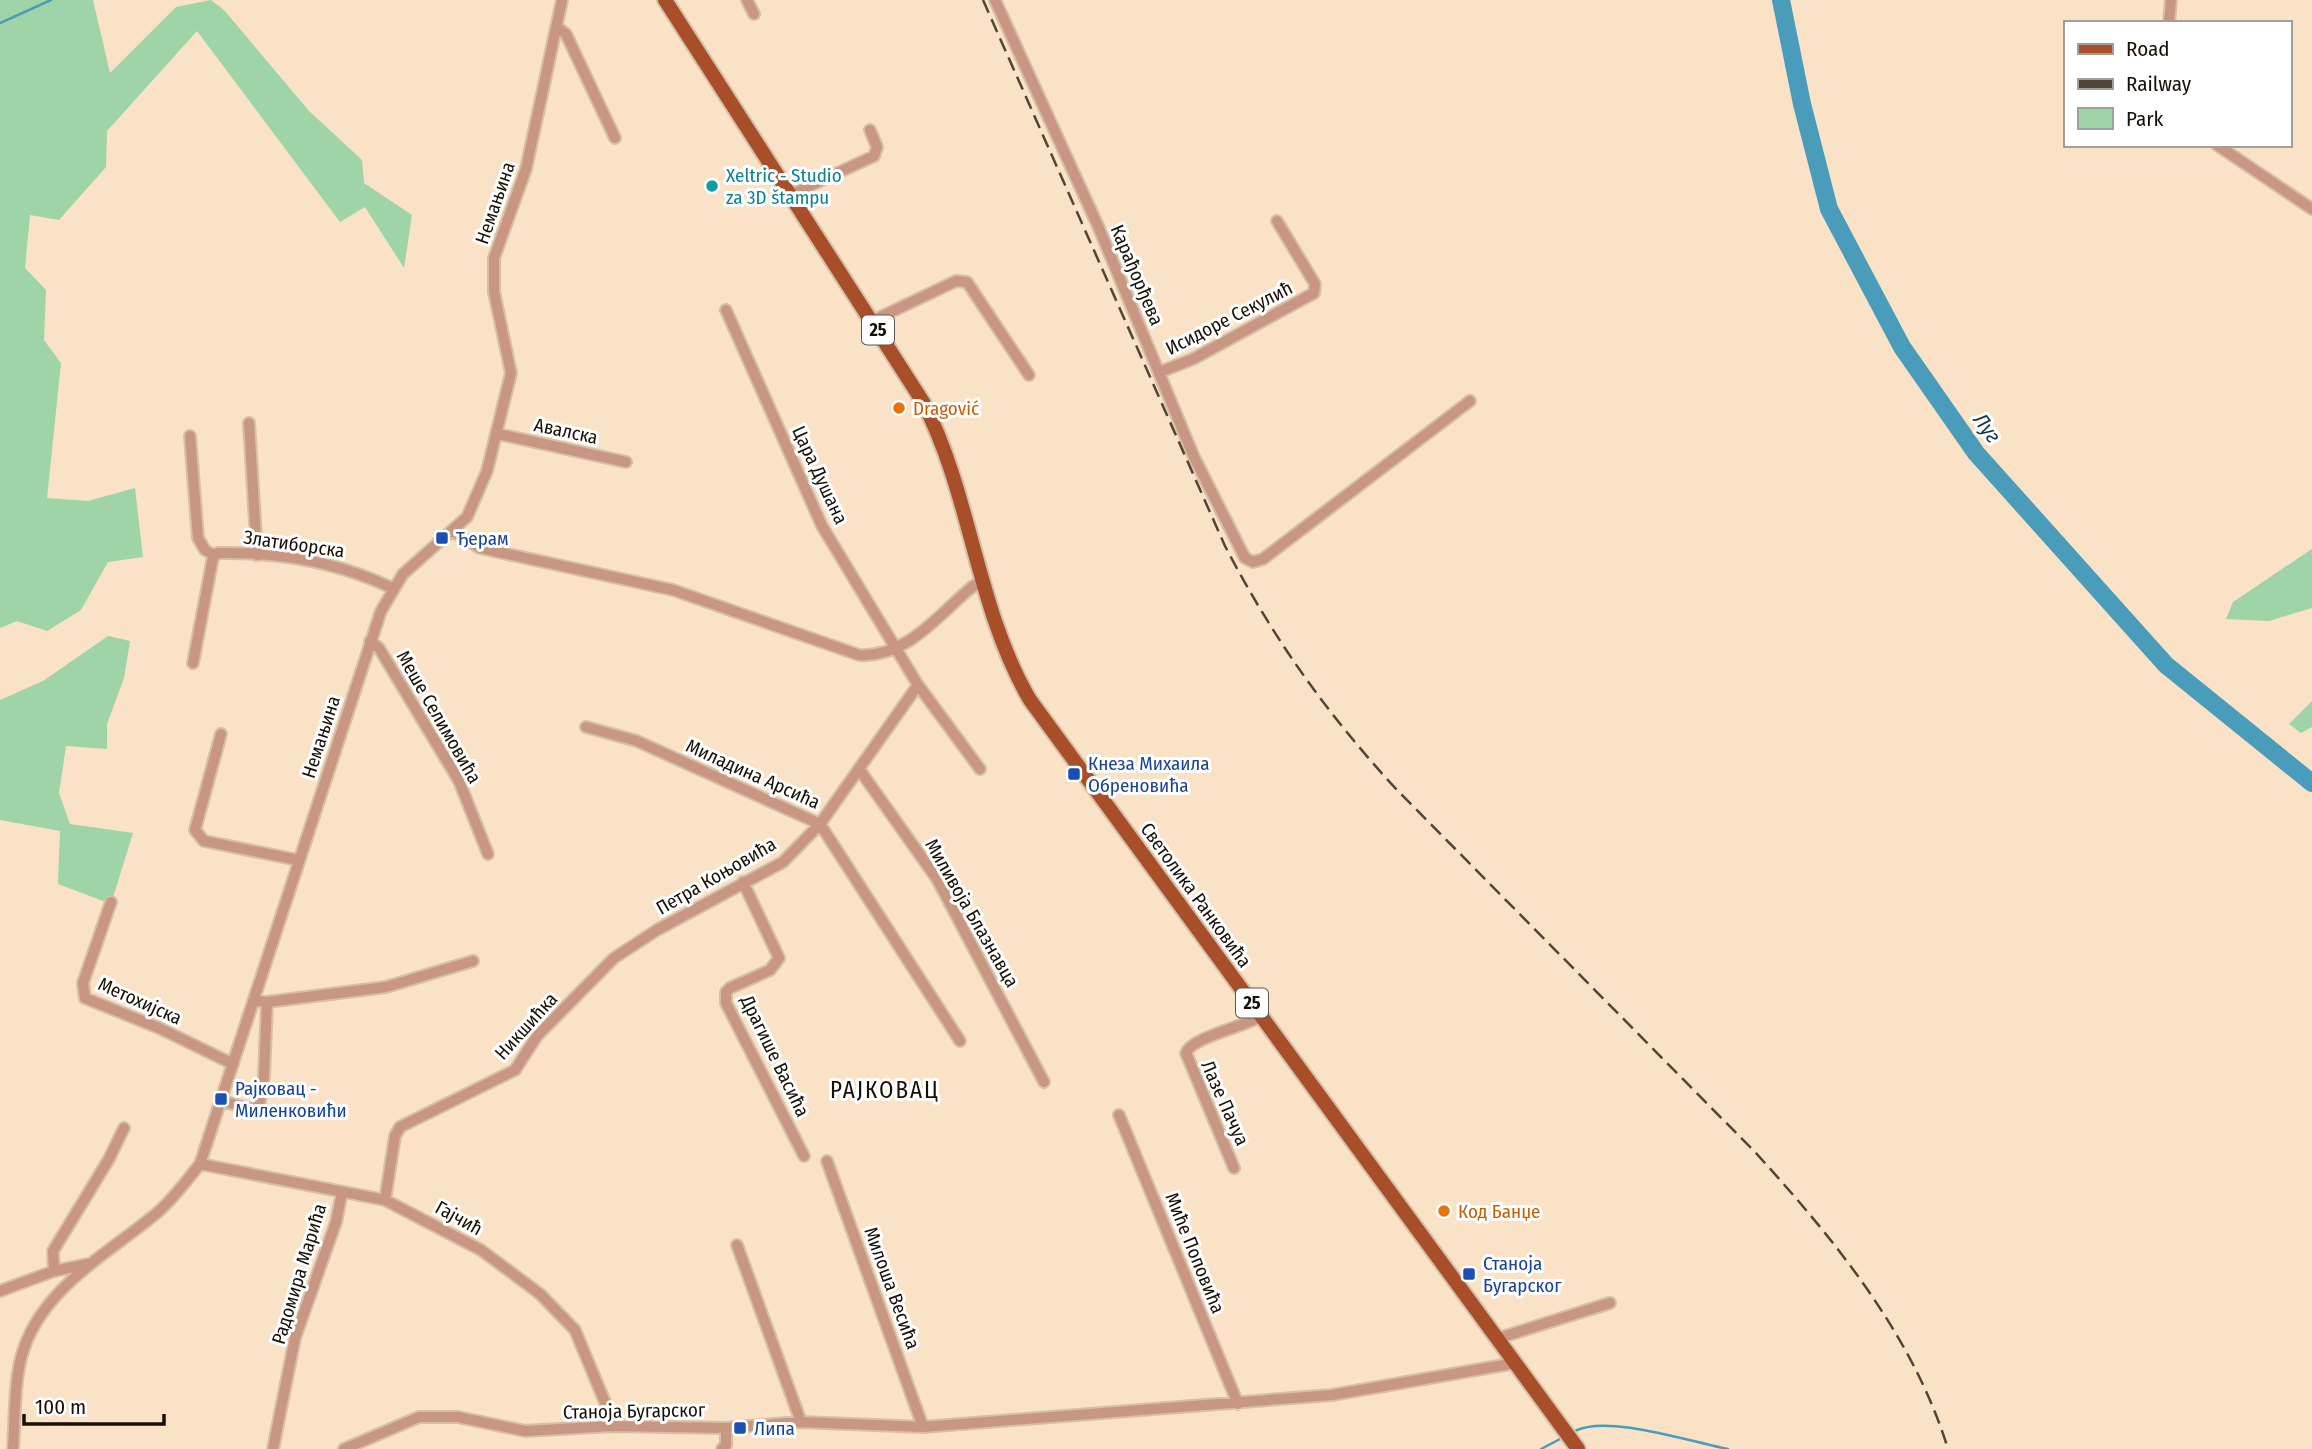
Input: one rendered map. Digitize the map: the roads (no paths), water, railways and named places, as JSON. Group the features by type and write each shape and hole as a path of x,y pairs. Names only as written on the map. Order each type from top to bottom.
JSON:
{"main road":[{"name":"Светолика Ранковића","path":"664,0 788,196 918,393 938,432 953,472 1003,645 1030,700 1578,1449"}],"street":[{"name":"Немањина","path":"13,1449 18,1375 28,1338 38,1316 88,1264 159,1211 200,1164 370,641 392,588 418,560 454,532 475,504 498,434 511,373 494,292 494,258 526,169 562,0"},
{"path":"747,0 754,14"},
{"name":"Карађорђева","path":"995,0 1160,372 1210,493 1244,558 1250,561 1262,559 1469,401"},
{"path":"2169,21 2171,0"},
{"path":"557,27 566,34 578,56 615,138"},
{"path":"788,196 874,156 877,148 870,130"},
{"path":"2220,147 2312,209"},
{"name":"Исидоре Секулић","path":"1160,372 1193,359 1314,293 1315,284 1277,221"},
{"path":"872,321 956,281 967,282 1029,375"},
{"name":"Цара Душана","path":"726,310 822,526 918,685 979,769"},
{"path":"249,423 257,555"},
{"name":"Авалска","path":"498,434 626,462"},
{"path":"190,436 198,538 205,550 214,555"},
{"path":"454,532 480,548 673,590 845,652 876,655 896,648 929,626 972,587 983,581"},
{"name":"Златиборска","path":"193,663 214,555 220,552 333,564 392,588"},
{"name":"Меше Селимовића","path":"370,641 379,648 459,781 488,853"},
{"name":"Петра Коњовића","path":"657,930 783,862 820,824 918,685"},
{"name":"Миладина Арсића","path":"586,727 637,741 820,824 960,1041"},
{"path":"221,734 195,830 197,836 204,841 298,860"},
{"name":"Миливоја Блазнавца","path":"859,769 937,879 1044,1082"},
{"name":"Драгише Васића","path":"743,882 779,958 771,970 730,988 726,992 726,1003 804,1156"},
{"name":"Метохијска","path":"111,902 83,983 85,998 159,1028 233,1064"},
{"name":"Никшићка","path":"386,1200 395,1136 400,1127 514,1070 533,1040 597,973 657,930"},
{"path":"253,1001 267,1002 386,986 473,961"},
{"path":"222,1101 251,1109 259,1107 264,1076 267,1002"},
{"name":"Лазе Пачуа","path":"1234,1168 1186,1053 1191,1044 1231,1031 1261,1016"},
{"name":"Миће Поповића","path":"1119,1115 1238,1404"},
{"path":"54,1271 53,1251 109,1159 124,1128"},
{"name":"Милоша Весића","path":"827,1161 923,1427"},
{"name":"Гајчић","path":"200,1164 386,1200 481,1250 563,1315 582,1343 612,1426"},
{"name":"Радомира Марића","path":"273,1449 295,1338 336,1222 342,1192"},
{"path":"737,1245 801,1422"},
{"path":"0,1290 54,1271 88,1264"},
{"path":"1499,1338 1610,1303"},
{"name":"Станоја Бугарског","path":"344,1449 419,1417 432,1416 458,1417 525,1431 612,1426 726,1428 801,1422 923,1427 1037,1416 1238,1404 1376,1389 1516,1363"},
{"path":"726,1428 726,1447"}],"waterway":[{"path":"0,23 51,0"},
{"name":"Луг","path":"1781,0 1802,104 1829,209 1902,347 1976,453 2166,665 2312,783"},
{"path":"1575,1431 1589,1427 1628,1427 1728,1449"},
{"path":"1541,1449 1560,1439"}],"railway":[{"path":"983,0 1225,546 1262,612 1302,674 1397,790 1755,1152 1814,1219 1868,1290 1892,1328 1933,1407 1948,1449"}],"place":[{"name":"Xeltric - Studio za 3D štampu","path":"712,186"},
{"name":"Dragović","path":"899,408"},
{"name":"Ђерам","path":"442,538"},
{"name":"Кнеза Михаила Обреновића","path":"1074,774"},
{"name":"Рајковац - Миленковићи","path":"221,1099"},
{"name":"Код Банџе","path":"1444,1211"},
{"name":"Станоја Бугарског","path":"1469,1274"},
{"name":"Липа","path":"740,1428"}],"district":[{"name":"РАЈКОВАЦ","path":"885,1090"}]}
